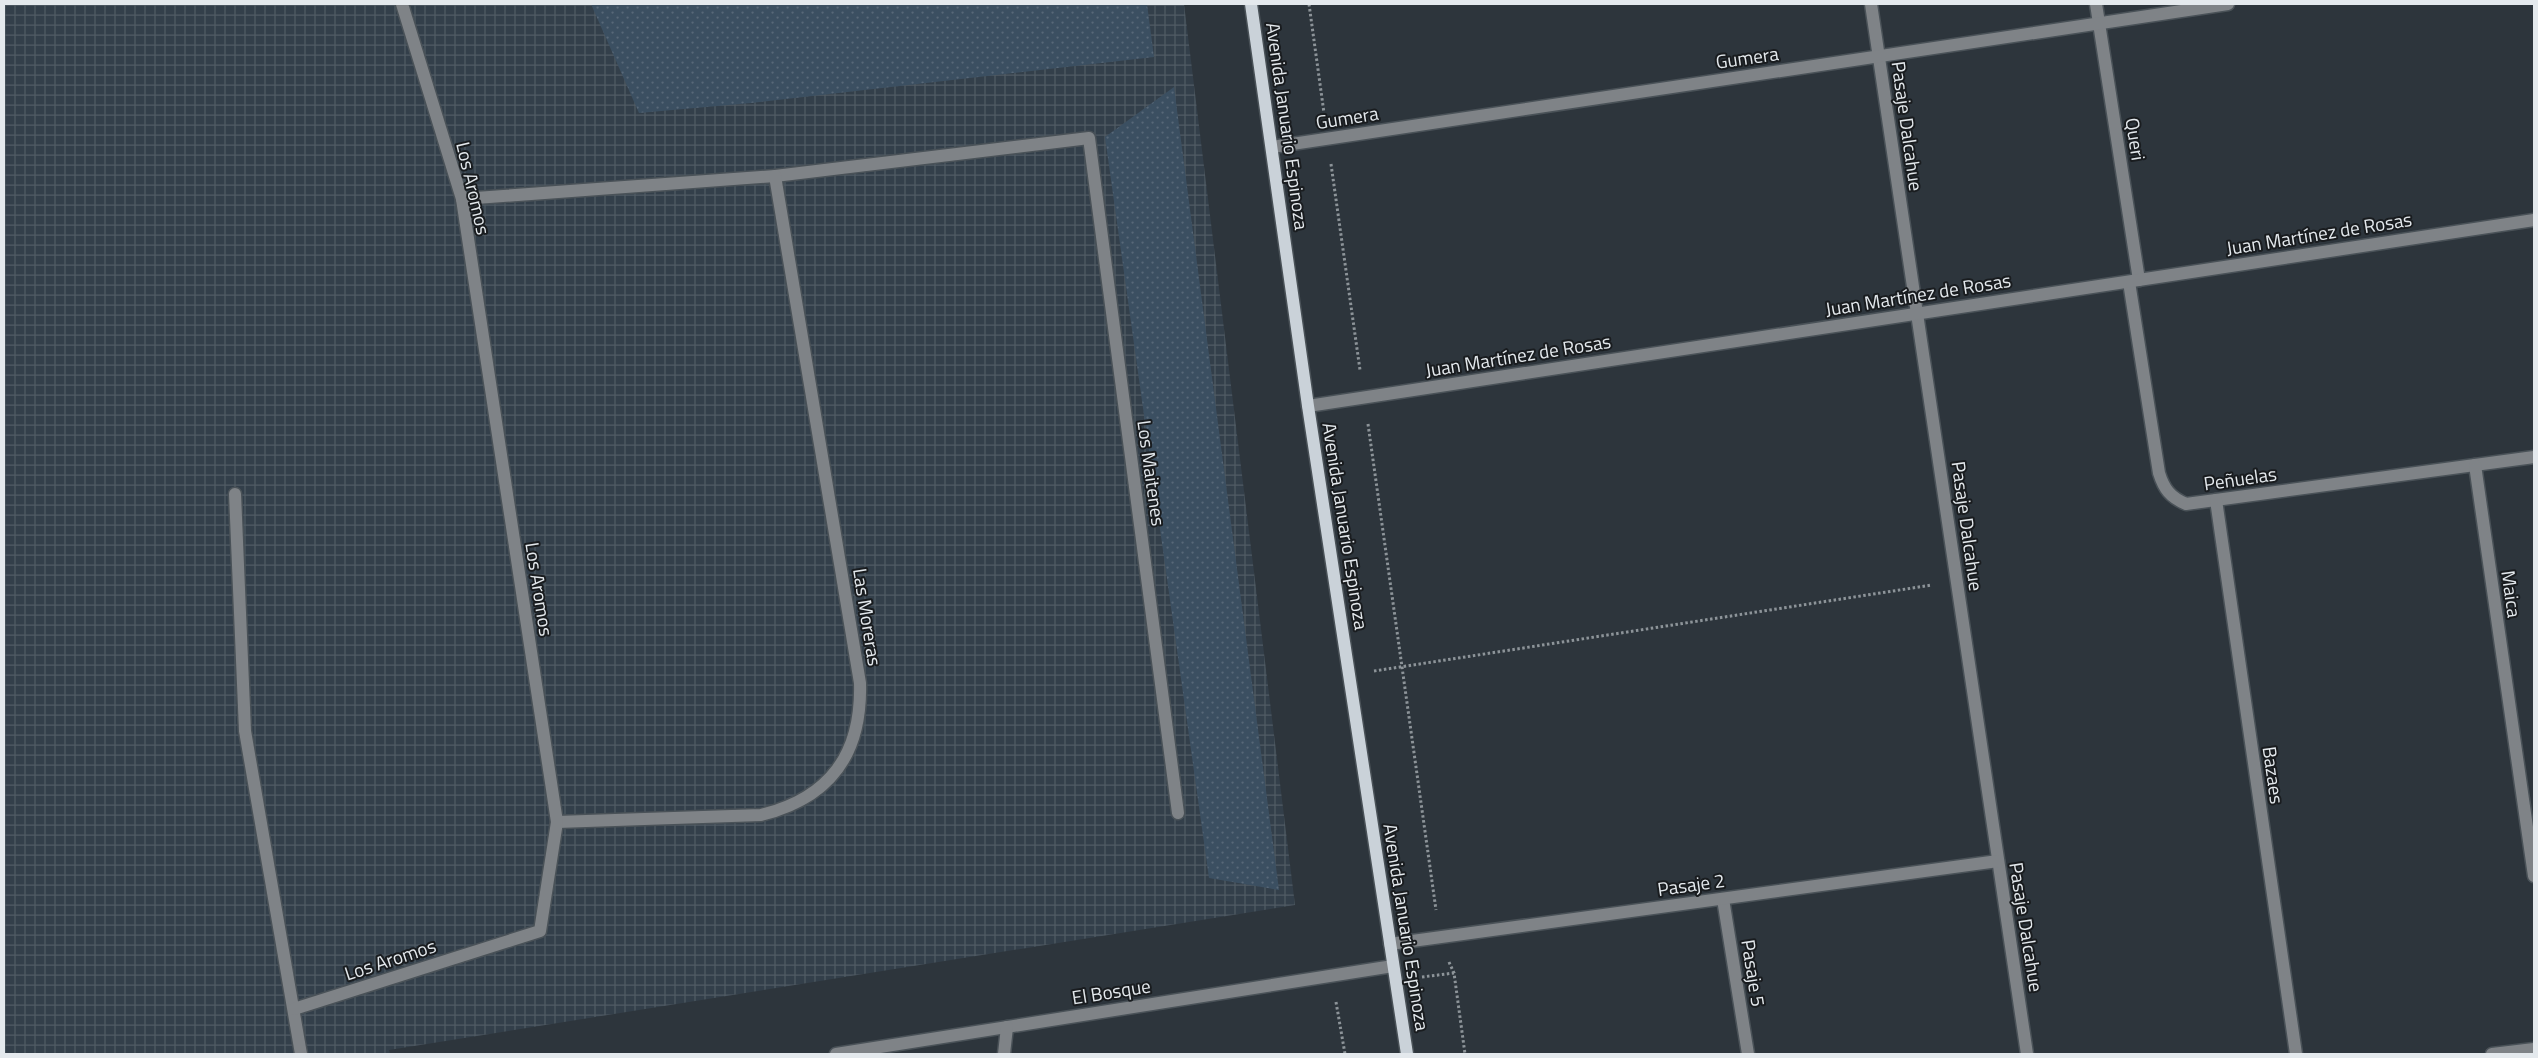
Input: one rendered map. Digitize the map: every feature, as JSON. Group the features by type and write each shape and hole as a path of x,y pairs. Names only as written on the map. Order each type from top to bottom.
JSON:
{"main road":[{"name":"Avenida Januario Espinoza","path":"1251,4 1308,406 1407,1054"}],"street":[{"name":"Los Aromos","path":"294,1009 540,931 557,822 462,199 402,4"},
{"name":"Pasaje Dalcahue","path":"1871,4 2027,1054"},
{"name":"Queri","path":"2096,4 2134,281"},
{"name":"Gumera","path":"1272,147 2228,4"},
{"name":"Los Maitenes","path":"776,176 1089,138 1178,813"},
{"path":"462,199 776,176"},
{"name":"Las Moreras","path":"557,822 761,815 785,809 807,798 826,782 842,763 852,744 858,725 860,683 776,176"},
{"name":"Juan Martínez de Rosas","path":"1308,406 2534,220"},
{"name":"Peñuelas","path":"2134,281 2158,473 2164,489 2174,499 2186,504 2534,457"},
{"name":"Maica","path":"2474,465 2534,876"},
{"path":"235,494 245,731 301,1054"},
{"name":"Bazaes","path":"2216,500 2296,1054"},
{"name":"Pasaje 2","path":"1390,944 1998,861"},
{"name":"Pasaje 5","path":"1723,899 1748,1054"},
{"name":"El Bosque","path":"836,1054 1393,966"},
{"path":"1004,1054 1007,1027"},
{"path":"2492,1054 2534,1049"}],"path":[{"path":"1309,4 1440,938 1454,973 1465,1054"},
{"path":"1349,675 1957,582"},
{"path":"1396,981 1454,973"},
{"path":"1335,995 1345,1054"}],"shaded area":[{"path":"4,4 1184,4 1295,905 389,1050 390,1054 4,1054"},
{"path":"591,4 1147,4 1154,57 751,103 639,113"},
{"path":"1174,87 1279,890 1209,878 1105,137"}]}
